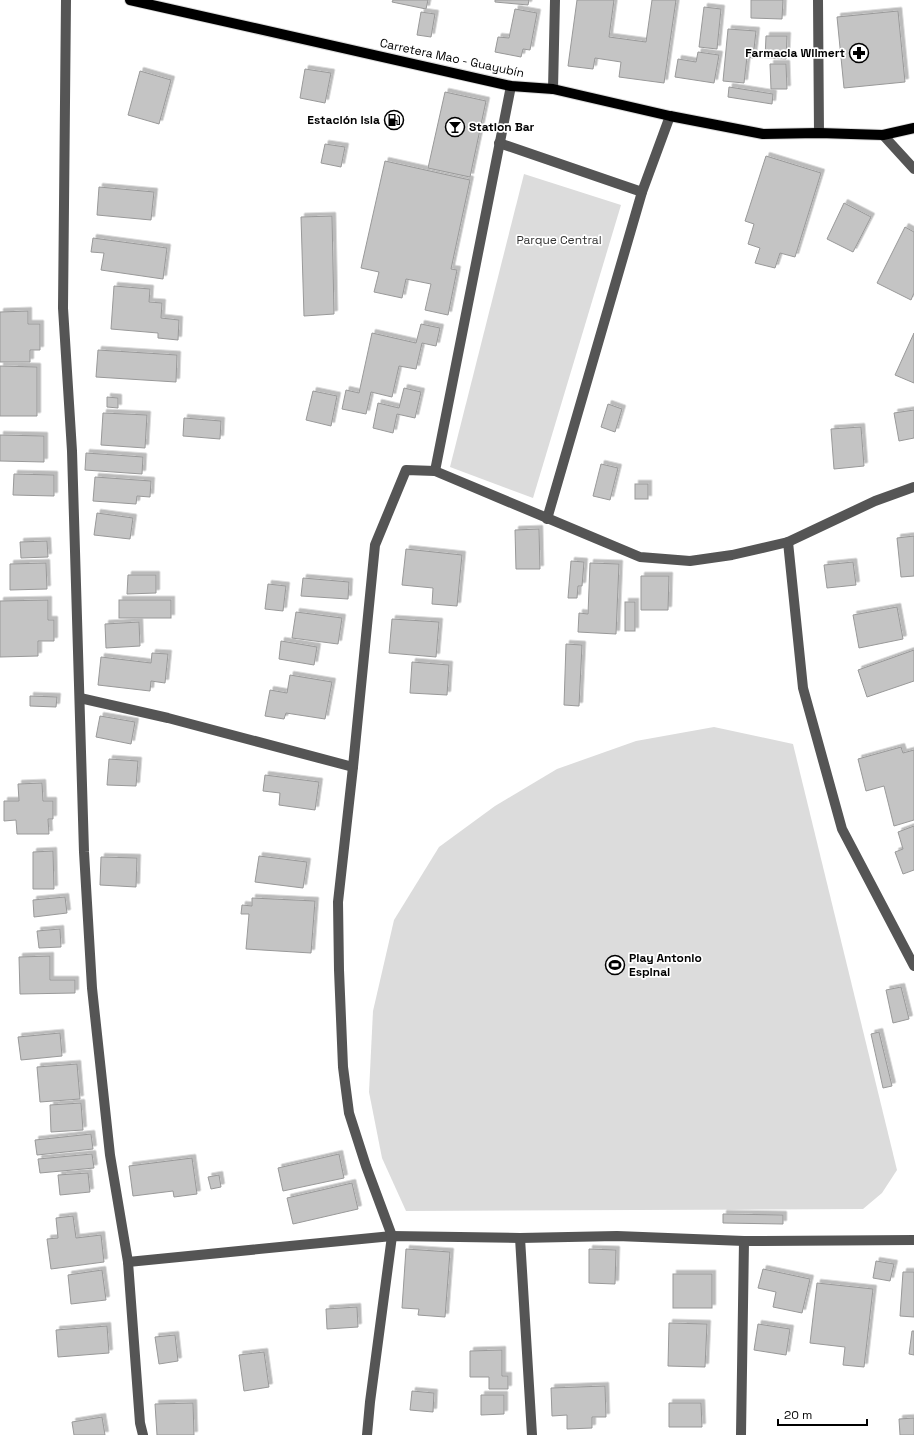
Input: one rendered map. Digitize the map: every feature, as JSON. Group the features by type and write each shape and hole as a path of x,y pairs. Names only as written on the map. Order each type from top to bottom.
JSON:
{"main road":[{"name":"Carretera Mao - Guayubín","path":"130,0 510,86 553,89 670,116 763,134 819,133 883,135 914,128"}],"street":[{"path":"66,0 63,308 72,451 84,852 92,988 110,1155 128,1262 142,1435"},
{"path":"553,89 555,0"},
{"path":"818,0 819,133"},
{"path":"435,471 510,86"},
{"path":"547,519 642,192 670,116"},
{"path":"883,135 914,169"},
{"path":"499,143 642,192"},
{"path":"367,1435 392,1236 366,1166 349,1113 343,1067 338,902 354,767 375,545 406,470 435,471 640,557 690,561 732,555 788,542 875,501 914,487"},
{"path":"788,542 803,688 842,829 914,966"},
{"path":"80,698 168,718 354,767"},
{"path":"128,1262 392,1236 520,1238 617,1236 744,1242 914,1240"},
{"path":"520,1238 532,1435"},
{"path":"741,1435 744,1242"}],"green space":[{"name":"Parque Central","path":"524,174 621,205 533,498 450,467"},
{"name":"Play Antonio Espinal","path":"714,727 793,744 897,1170 882,1193 863,1209 406,1211 382,1158 369,1092 373,1011 394,920 439,847 495,806 557,769 636,741"}],"building":[{"path":"393,0 428,0 426,9 392,2"},
{"path":"495,0 529,0 528,5 495,2"},
{"path":"577,0 614,0 609,37 646,42 652,0 676,0 664,83 619,77 621,62 595,58 593,69 568,66"},
{"path":"751,0 783,0 782,19 751,18"},
{"path":"704,7 721,9 717,49 699,47"},
{"path":"515,9 537,13 530,50 523,49 521,57 495,52 498,37 509,38"},
{"path":"898,11 905,82 844,88 837,17"},
{"path":"421,12 435,14 431,37 417,35"},
{"path":"728,29 756,31 753,58 747,57 744,83 723,81"},
{"path":"766,36 787,36 786,59 765,58"},
{"path":"698,52 719,55 714,83 675,77 678,59 696,62"},
{"path":"770,64 786,64 787,89 771,89"},
{"path":"305,69 331,73 325,103 300,98"},
{"path":"140,71 171,80 159,124 128,115"},
{"path":"729,87 773,94 772,104 728,97"},
{"path":"445,92 486,101 470,177 428,168"},
{"path":"325,144 345,147 341,167 321,163"},
{"path":"766,156 821,173 795,257 780,253 775,268 755,263 760,248 748,244 754,224 745,221"},
{"path":"385,161 470,180 451,269 457,270 448,315 425,310 431,284 406,279 402,298 374,292 379,272 361,268"},
{"path":"99,187 154,192 151,220 97,215"},
{"path":"844,203 871,217 853,252 827,239"},
{"path":"332,216 334,314 304,316 301,217"},
{"path":"905,227 914,232 914,293 911,300 877,283"},
{"path":"93,238 167,248 163,279 101,270 104,253 91,252"},
{"path":"114,286 150,289 149,302 162,303 161,318 179,320 178,340 158,338 158,333 111,329"},
{"path":"28,311 28,324 40,324 40,350 30,350 30,362 0,362 0,312"},
{"path":"421,324 440,328 436,346 422,343 416,369 399,366 392,397 371,392 366,414 342,409 346,390 359,393 372,333 416,343"},
{"path":"914,333 914,383 895,375"},
{"path":"98,350 177,355 176,382 96,377"},
{"path":"0,366 37,367 37,416 0,416"},
{"path":"404,388 421,392 415,418 397,414 393,433 373,428 378,403 399,408"},
{"path":"313,391 337,396 331,426 306,420"},
{"path":"107,397 118,398 118,408 107,407"},
{"path":"608,404 622,409 615,432 601,427"},
{"path":"914,410 914,438 899,441 894,413"},
{"path":"103,413 147,415 145,448 101,445"},
{"path":"184,418 221,421 220,439 183,436"},
{"path":"861,427 864,466 834,469 831,429"},
{"path":"0,435 44,436 44,462 0,461"},
{"path":"86,453 143,457 142,474 85,470"},
{"path":"601,464 618,468 610,500 593,496"},
{"path":"14,474 54,475 54,496 13,495"},
{"path":"95,477 151,481 150,497 137,496 136,504 93,501"},
{"path":"635,484 648,484 648,499 635,499"},
{"path":"97,513 133,518 130,539 94,535"},
{"path":"539,529 540,569 516,569 515,530"},
{"path":"914,536 914,576 901,577 897,538"},
{"path":"47,541 48,557 21,558 20,542"},
{"path":"406,549 462,555 457,606 432,604 433,588 402,585"},
{"path":"571,561 584,562 582,586 578,586 577,598 568,598"},
{"path":"853,562 856,585 827,588 824,565"},
{"path":"46,563 47,589 10,590 10,564"},
{"path":"590,563 619,564 616,634 578,632 579,613 588,614"},
{"path":"128,575 156,575 156,593 127,594"},
{"path":"641,576 669,576 668,610 641,610"},
{"path":"303,578 349,582 348,599 301,596"},
{"path":"268,584 286,586 283,611 265,609"},
{"path":"48,600 48,620 54,620 54,641 38,641 38,656 0,657 0,601"},
{"path":"119,600 171,600 171,618 119,618"},
{"path":"625,602 635,602 635,631 625,631"},
{"path":"897,607 903,639 859,648 853,615"},
{"path":"296,612 342,618 338,644 292,638"},
{"path":"392,619 439,622 436,657 389,653"},
{"path":"139,622 140,646 106,648 105,624"},
{"path":"281,641 317,647 314,665 279,659"},
{"path":"566,644 582,645 579,706 564,705"},
{"path":"914,650 914,681 867,697 858,670"},
{"path":"152,653 168,654 165,683 151,681 150,691 98,685 101,657 151,663"},
{"path":"412,662 449,665 447,695 410,693"},
{"path":"290,675 332,682 325,719 286,713 284,719 265,716 270,690 287,693"},
{"path":"30,696 57,697 56,707 30,706"},
{"path":"100,716 135,722 131,744 96,737"},
{"path":"901,747 903,753 914,750 914,820 894,826 884,786 866,791 858,759"},
{"path":"109,759 138,761 136,786 107,785"},
{"path":"265,775 319,782 315,810 279,805 280,793 263,791"},
{"path":"42,783 43,801 53,801 53,819 48,819 49,834 17,834 16,820 4,821 4,801 19,801 18,784"},
{"path":"914,826 914,870 903,874 895,852 903,849 898,832"},
{"path":"53,851 54,889 33,889 33,852"},
{"path":"259,856 307,862 303,888 255,882"},
{"path":"101,857 137,858 136,887 100,885"},
{"path":"65,897 67,913 34,917 33,900"},
{"path":"252,898 315,901 311,953 246,949 249,914 241,914 242,905 252,906"},
{"path":"60,929 61,947 39,948 37,931"},
{"path":"50,956 50,980 75,980 75,993 20,994 19,957"},
{"path":"901,987 909,1019 893,1023 886,990"},
{"path":"879,1032 892,1086 883,1088 871,1034"},
{"path":"60,1033 62,1056 21,1060 18,1037"},
{"path":"77,1064 80,1099 40,1102 37,1067"},
{"path":"81,1103 83,1130 51,1132 50,1105"},
{"path":"91,1134 93,1149 37,1155 35,1140"},
{"path":"92,1154 94,1168 40,1173 38,1159"},
{"path":"339,1154 344,1178 283,1191 278,1168"},
{"path":"192,1158 197,1194 174,1197 173,1191 133,1196 129,1166"},
{"path":"88,1173 90,1192 60,1195 58,1175"},
{"path":"219,1175 221,1187 211,1189 208,1177"},
{"path":"352,1183 358,1209 293,1224 287,1198"},
{"path":"723,1214 783,1215 783,1224 723,1223"},
{"path":"73,1216 76,1238 101,1235 104,1262 51,1269 47,1239 58,1238 56,1218"},
{"path":"406,1249 450,1252 445,1317 418,1315 419,1309 402,1308"},
{"path":"589,1249 616,1250 615,1284 589,1283"},
{"path":"876,1261 894,1264 890,1281 873,1278"},
{"path":"763,1269 810,1279 802,1313 773,1307 776,1292 758,1288"},
{"path":"102,1270 106,1300 71,1304 68,1275"},
{"path":"903,1272 914,1272 914,1317 900,1316"},
{"path":"673,1274 712,1274 712,1308 673,1308"},
{"path":"817,1283 873,1289 864,1367 843,1365 845,1347 810,1343"},
{"path":"357,1307 358,1327 327,1329 326,1309"},
{"path":"669,1323 707,1324 705,1367 668,1366"},
{"path":"758,1324 790,1329 786,1355 754,1350"},
{"path":"107,1326 109,1353 58,1357 56,1330"},
{"path":"912,1331 914,1331 914,1355 909,1354"},
{"path":"175,1335 178,1361 159,1364 155,1337"},
{"path":"502,1350 502,1376 508,1376 508,1389 489,1389 489,1377 470,1377 470,1351"},
{"path":"264,1352 269,1387 244,1391 239,1355"},
{"path":"605,1386 606,1417 592,1417 592,1428 567,1429 567,1415 552,1416 551,1388"},
{"path":"412,1391 434,1393 433,1412 410,1410"},
{"path":"481,1395 504,1395 504,1414 481,1415"},
{"path":"193,1403 194,1435 157,1435 155,1404"},
{"path":"669,1403 701,1403 702,1427 669,1427"},
{"path":"102,1417 105,1435 74,1435 72,1422"},
{"path":"914,1418 914,1435 900,1435 899,1419"}],"place":[{"name":"Farmacia Wilmert","path":"859,53"},
{"name":"Estación Isla","path":"394,120"},
{"name":"Station Bar","path":"455,127"},
{"name":"Play Antonio Espinal","path":"615,965"}]}
